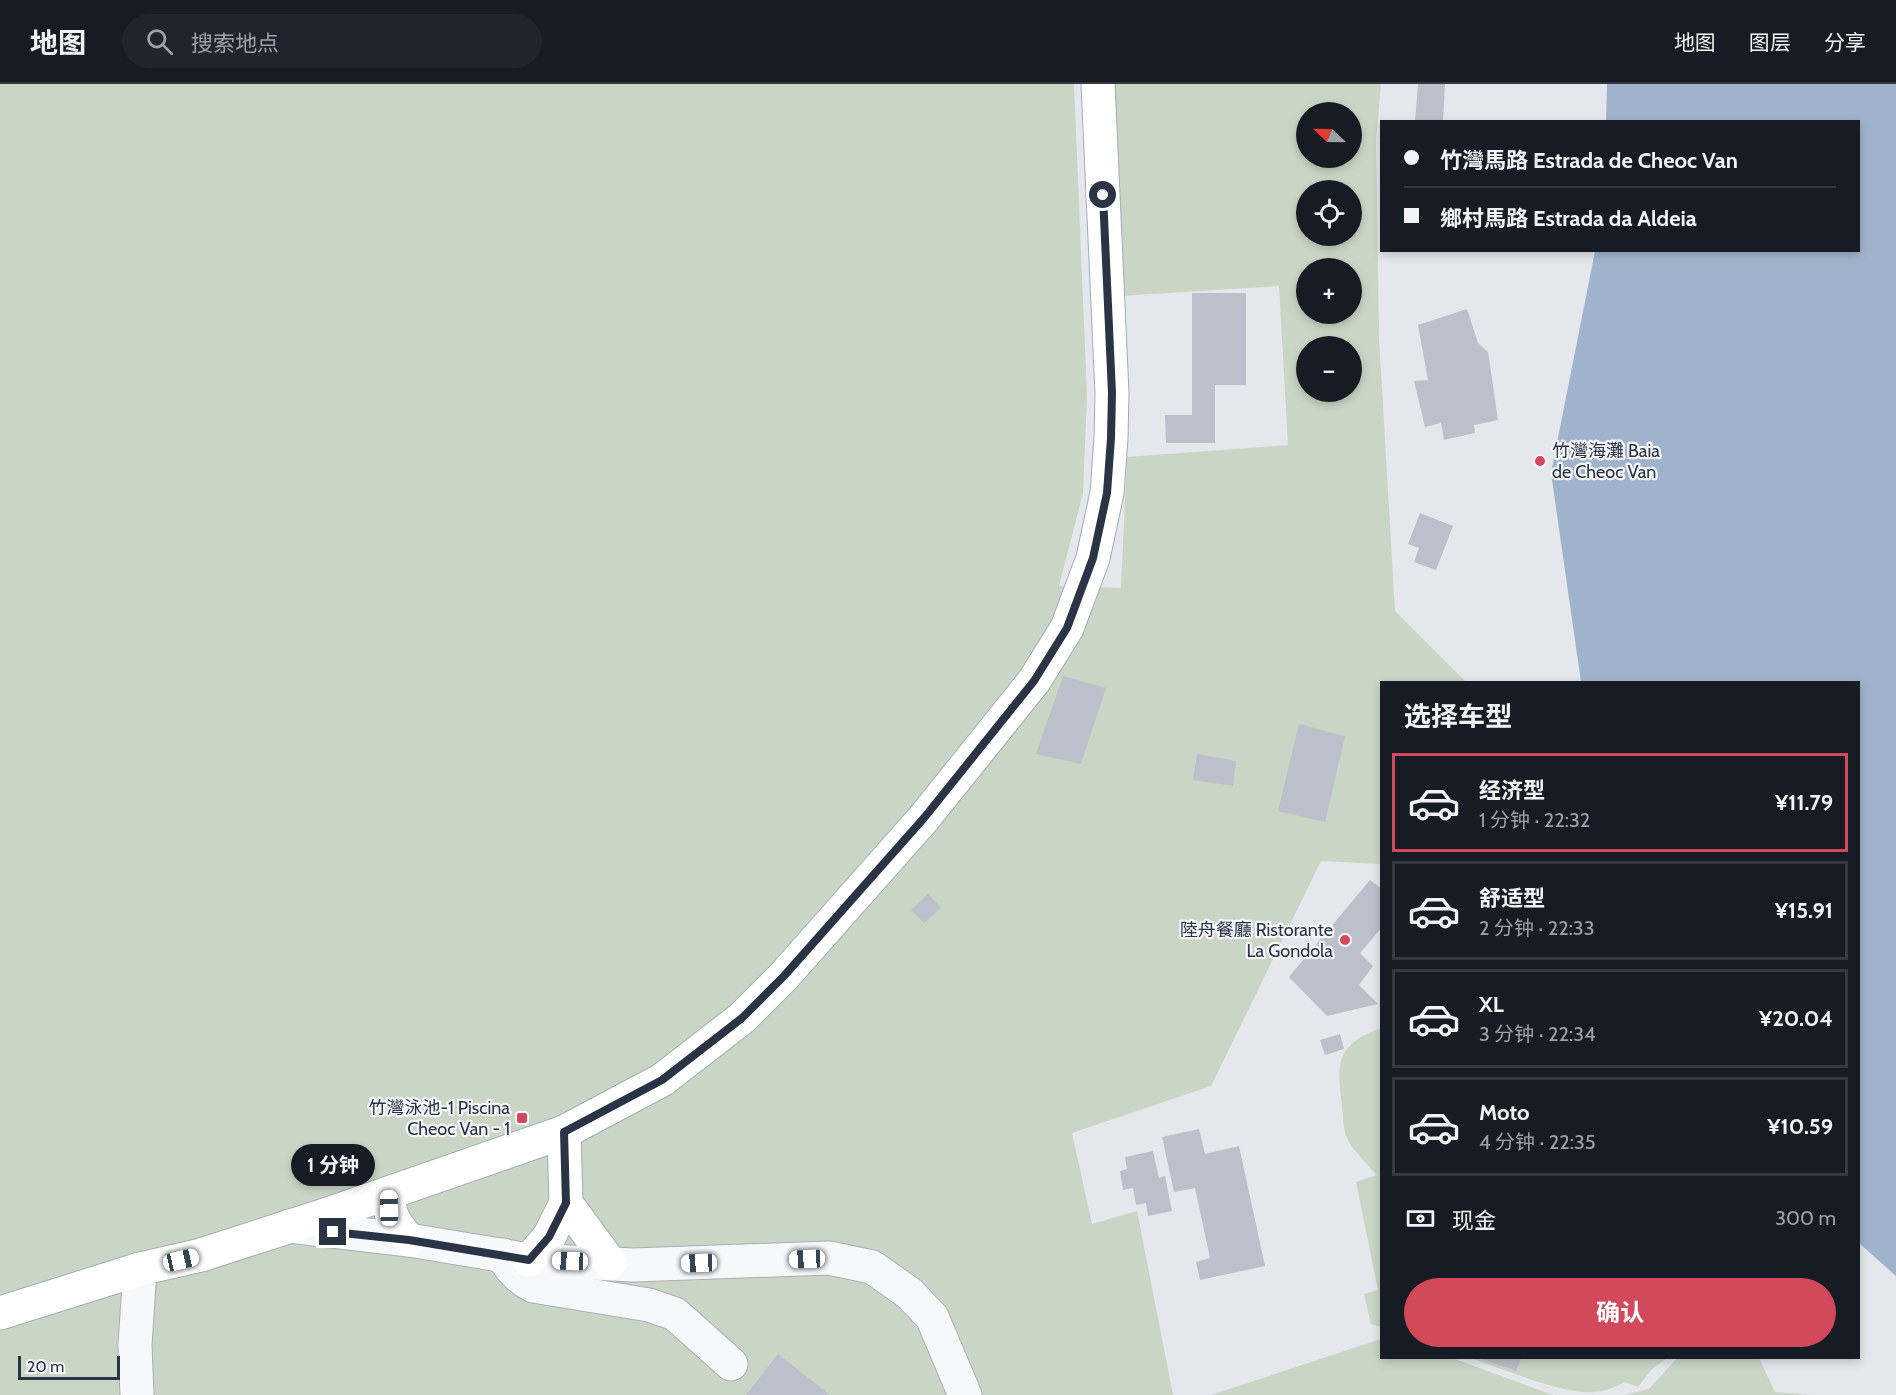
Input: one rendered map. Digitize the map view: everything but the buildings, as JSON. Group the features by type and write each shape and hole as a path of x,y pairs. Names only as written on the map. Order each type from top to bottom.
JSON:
{"main road":[{"path":"0,1313 140,1269 201,1255 564,1132 662,1080 742,1018 784,976 924,818 1034,681 1067,628 1093,558 1107,493 1112,393 1098,84"},
{"path":"516,1258 549,1237 566,1203 564,1132"},
{"path":"388,1192 389,1208 394,1224 409,1240"},
{"path":"566,1203 610,1263"}],"street":[{"path":"289,1226 409,1240 516,1258 633,1265 829,1258 872,1268 909,1293 932,1317 965,1395"},
{"path":"516,1258 508,1266 519,1278 533,1286 649,1305 675,1314 731,1364"},
{"path":"137,1395 135,1345 140,1269"}],"green space":[{"path":"0,84 1074,84 1087,395 1083,493 1059,586 1121,588 1127,457 1288,445 1279,286 1120,296 1109,84 1381,84 1376,140 1379,338 1395,611 1465,681 1380,681 1380,864 1321,861 1211,1086 1072,1133 1092,1224 1137,1211 1173,1395 0,1395"},
{"path":"1380,1028 1380,1327 1371,1324 1364,1294 1378,1290 1356,1182 1377,1175 1356,1152 1347,1138 1343,1122 1339,1077 1343,1056 1348,1048 1366,1034"},
{"path":"1380,1339 1380,1359 1455,1359 1553,1395 1211,1395"},
{"path":"1473,1359 1666,1359 1651,1370 1638,1387 1625,1382 1595,1392 1566,1389"},
{"path":"1676,1359 1759,1359 1775,1392 1810,1395 1625,1395 1649,1389"}],"water":[{"path":"1607,84 1896,84 1896,1276 1860,1244 1860,681 1581,681 1551,473 1595,252 1860,252 1860,120 1606,120"}],"place":[{"name":"竹灣海灘 Baia de Cheoc Van","path":"1540,461"},
{"name":"陸舟餐廳 Ristorante La Gondola","path":"1345,940"},
{"name":"竹灣泳池-1 Piscina Cheoc Van - 1","path":"522,1118"}],"route":[{"path":"333,1232 409,1240 529,1260 549,1237 566,1203 564,1132 662,1080 742,1018 784,976 924,818 1034,681 1067,628 1082,591 1093,558 1107,493 1112,393 1103,195"}]}
